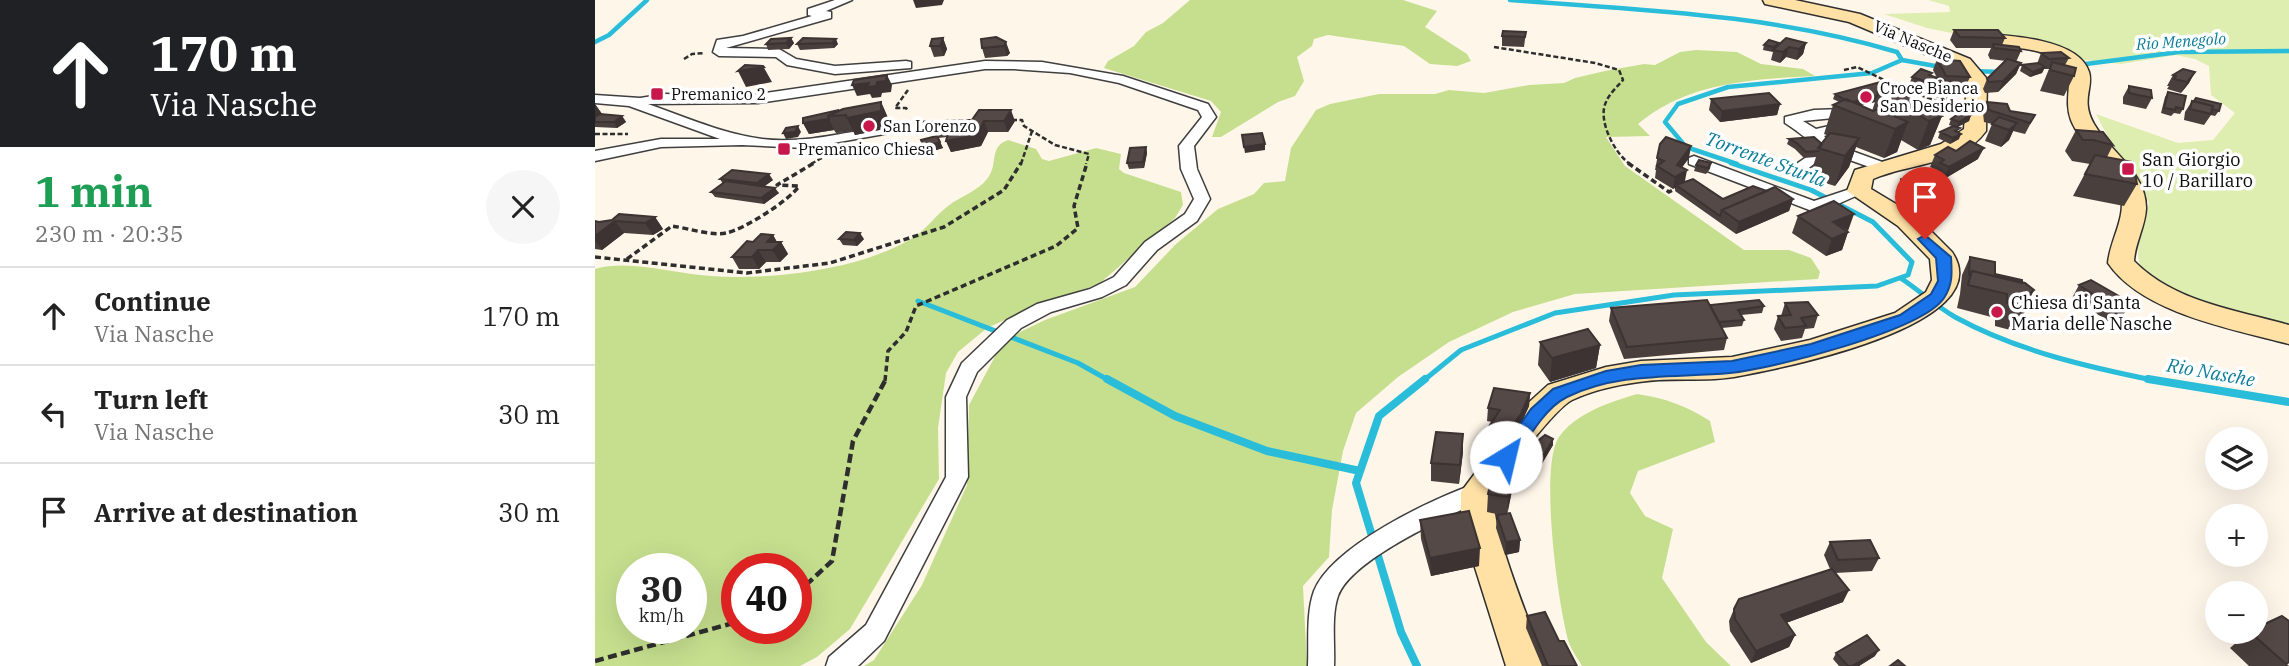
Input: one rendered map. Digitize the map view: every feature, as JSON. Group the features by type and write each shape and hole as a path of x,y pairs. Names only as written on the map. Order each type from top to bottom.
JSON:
{"street":[{"path":"846,0 812,12 827,14 817,19 744,40 721,43 719,52 779,53 792,62 835,70 932,66 934,72"},
{"name":"Via Nasche","path":"1771,0 1854,18 1971,70 1977,112 1975,131 1960,146 1919,159 1872,164 1817,157 1795,172"},
{"path":"1808,0 1861,11 1947,36 2022,41 2050,50 2075,64 2080,72 2075,96 2083,124 2127,181 2134,203 2132,222 2121,244 2121,263 2141,284 2170,300 2289,335"},
{"path":"595,99 639,102 659,99 761,99 934,72 1011,64 1104,73 1203,107 1209,117 1186,146 1189,169 1202,199 1191,217 1151,246 1120,281 1096,293 1044,308 1014,324 969,368 956,397 957,477 875,633 839,666"},
{"path":"1694,161 1800,202 1823,205 1854,192 1872,164 1825,146 1815,134 1790,120 1814,114 1844,113 1905,98 1908,93"},
{"path":"639,102 636,105 638,107 739,140 765,144 836,140 890,129"},
{"path":"1815,134 1848,123 1869,130"},
{"path":"595,156 661,143 729,144 739,140"},
{"path":"1321,666 1326,591 1349,562 1387,538 1478,492 1537,413 1559,393 1606,377 1641,371 1732,367 1814,349 1923,308 1945,281 1943,257 1907,221 1854,192"},
{"path":"1478,492 1478,523 1526,666"}],"path":[{"path":"1494,47 1595,63 1619,71 1623,80 1606,100 1602,114 1620,157 1669,192 1689,183 1687,171 1694,161"},
{"path":"684,59 692,54 719,52"},
{"path":"1844,70 1857,67 1908,93 1965,113 1968,109 1977,112"},
{"path":"908,111 895,108 922,78 934,76 934,72"},
{"path":"921,122 979,120"},
{"path":"812,582 832,561 853,441 886,378 888,351 906,332 916,306 1056,246 1077,228 1073,206 1089,154 1055,145 1024,126 1023,120 1000,120"},
{"path":"595,257 747,273 846,260 944,227 1004,190 1013,182 1022,156 1032,140 1033,131"},
{"path":"625,260 672,226 721,235 759,216 800,188 778,187 781,181 837,149 836,140"},
{"path":"595,661 721,626"}],"green space":[{"path":"1190,0 1403,0 1437,11 1425,27 1467,54 1471,61 1457,66 1430,64 1404,46 1328,35 1314,39 1312,46 1297,57 1304,81 1295,96 1278,102 1221,137 1212,137 1221,112 1211,101 1104,68 1108,61 1134,46 1146,32 1163,23"},
{"path":"1928,0 2289,0 2289,328 2229,313 2181,296 2146,275 2139,262 2139,240 2149,203 2096,114 2178,143 2213,140 2235,113 2211,95 2209,66 2195,59 2176,55 2121,64 2084,60 1927,28 1884,14 1950,12 1949,6"},
{"path":"1680,52 1737,52 1761,64 1803,69 1815,76 1745,81 1699,91 1657,110 1638,124 1650,136 1606,137 1625,166 1744,250 1789,250 1811,258 1820,272 1818,279 1575,294 1513,312 1449,342 1398,377 1356,413 1343,451 1332,510 1329,557 1303,586 1307,666 864,666 874,660 922,585 967,485 969,405 1000,347 1020,332 1045,320 1135,287 1176,244 1218,209 1254,194 1264,183 1285,181 1291,148 1316,110 1330,104 1379,94 1435,94 1449,90 1484,93 1529,85 1564,83 1605,71 1644,64 1655,65"},
{"path":"1008,140 1036,149 1042,159 1049,161 1096,148 1121,154 1119,169 1181,192 1183,205 1175,218 1099,284 1042,303 987,328 958,352 946,373 938,428 939,479 850,629 817,657 800,666 595,666 595,269 623,266 697,275 757,277 818,270 866,259 917,235 948,206 983,183 991,174 998,147"},
{"path":"1637,394 1675,403 1710,421 1715,442 1638,471 1630,493 1645,516 1673,529 1662,578 1706,642 1731,666 1582,666 1569,643 1552,537 1550,505 1553,453 1559,437 1575,421 1605,405"}],"building":[{"path":"1954,30 1998,30 2005,38 1960,37"},
{"path":"1503,31 1526,32 1525,37 1502,36"},
{"path":"996,37 1006,42 1004,46 982,48 981,39"},
{"path":"791,38 786,43 766,44 771,39"},
{"path":"803,38 836,39 832,43 797,44"},
{"path":"943,38 940,46 930,46 932,39"},
{"path":"1786,38 1806,43 1799,49 1789,47 1783,52 1773,50"},
{"path":"1769,40 1779,43 1774,47 1764,45"},
{"path":"1993,44 2019,47 2021,51 1994,48"},
{"path":"2061,52 2069,58 2049,59 2041,53"},
{"path":"1937,59 1960,61 1970,77 1946,76"},
{"path":"2007,59 2021,63 2003,81 1989,82 1987,79"},
{"path":"2052,62 2076,68 2074,76 2050,70"},
{"path":"2038,63 2045,67 2033,72 2022,65"},
{"path":"745,65 763,66 764,67 738,71"},
{"path":"1921,69 1932,73 1929,75 1958,85 1952,90 1912,77"},
{"path":"2183,69 2195,72 2187,82 2174,79 2176,76 2173,75"},
{"path":"887,75 886,81 877,82 876,86 867,87 869,83 852,85 854,80"},
{"path":"1884,81 1900,90 1891,87 1878,92 1877,96 1853,102 1835,94"},
{"path":"2129,86 2151,90 2152,98 2129,93"},
{"path":"1891,87 1942,116 1929,121 1878,92"},
{"path":"2168,92 2186,96 2183,109 2164,108"},
{"path":"1769,93 1780,104 1722,111 1711,99"},
{"path":"2196,98 2221,104 2219,111 2212,109 2213,106 2194,101"},
{"path":"1846,99 1908,122 1895,129 1833,105"},
{"path":"2192,101 2213,106 2211,114 2190,109"},
{"path":"881,102 881,111 847,118 846,115 828,116 843,109"},
{"path":"1987,102 2007,104 2010,111 2035,115 2030,123 1989,110"},
{"path":"839,110 828,116 829,119 803,123 803,118"},
{"path":"979,110 1011,110 1004,121 984,121 977,135 946,141 948,133 964,131"},
{"path":"1961,112 1971,115 1959,122 1951,119"},
{"path":"600,114 622,116 614,122 595,122 595,117"},
{"path":"1999,117 2017,123 2009,130 1992,124"},
{"path":"956,124 953,131 934,132 937,126"},
{"path":"798,126 795,132 783,133 786,128"},
{"path":"1953,126 1960,128 1955,131 1961,134 1953,138 1940,132"},
{"path":"2076,130 2103,132 2113,145 2083,140"},
{"path":"1262,133 1265,144 1244,147 1242,135"},
{"path":"1830,133 1859,138 1845,156 1818,148"},
{"path":"937,136 940,142 924,147 921,140"},
{"path":"1666,137 1691,146 1677,165 1687,170 1675,177 1657,166 1664,161 1657,158 1660,144"},
{"path":"1814,137 1822,144 1818,151 1806,152 1789,139"},
{"path":"1970,141 1984,148 1949,167 1940,163 1944,160 1935,155 1948,147 1956,151"},
{"path":"1146,147 1143,162 1127,163 1130,148"},
{"path":"2095,155 2133,162 2137,184 2085,174"},
{"path":"1699,160 1711,163 1708,168 1696,165"},
{"path":"732,170 769,174 757,183 720,179"},
{"path":"1693,179 1723,199 1753,186 1767,191 1722,210 1720,216 1676,185"},
{"path":"726,181 775,188 761,198 711,192"},
{"path":"1775,187 1793,199 1739,222 1722,210"},
{"path":"1834,201 1854,214 1833,222 1848,232 1832,239 1798,216"},
{"path":"619,214 655,217 645,223 615,221 595,236 595,221 612,220"},
{"path":"846,232 860,233 854,240 839,239"},
{"path":"761,234 773,235 767,242 781,242 773,250 758,250 752,257 732,257 747,241 753,242"},
{"path":"1970,257 1995,262 1995,274 2022,280 2022,283 1972,271 1969,276"},
{"path":"1972,271 2025,283 2034,290 2027,295 2027,308 2007,303 2007,294 1968,285"},
{"path":"2091,280 2131,303 2116,309 2079,285"},
{"path":"1707,300 1727,338 1627,347 1611,308"},
{"path":"1759,300 1764,306 1738,310 1744,320 1719,322 1710,305"},
{"path":"1808,302 1818,315 1801,318 1806,326 1785,328 1778,316 1791,315 1785,303"},
{"path":"1588,329 1600,345 1552,358 1540,342"},
{"path":"1494,388 1530,393 1521,414 1498,444 1482,437 1500,410 1488,408"},
{"path":"1436,432 1463,434 1460,465 1431,463"},
{"path":"1545,435 1553,439 1538,465 1521,458 1529,444 1533,445"},
{"path":"1496,459 1515,462 1508,497 1488,494"},
{"path":"1469,511 1480,548 1430,558 1420,520"},
{"path":"1510,513 1520,540 1506,542 1497,515"},
{"path":"1870,540 1879,558 1838,560 1830,542"},
{"path":"1832,569 1849,590 1781,615 1795,635 1756,651 1735,619 1734,609 1739,599"},
{"path":"1545,612 1559,641 1564,641 1577,666 1548,666 1527,616"},
{"path":"2282,616 2289,621 2289,662 2286,664 2264,644 2268,644 2268,622"},
{"path":"1867,635 1879,650 1848,666 1836,653"},
{"path":"1898,660 1905,666 1890,666"}],"waterway":[{"path":"595,42 609,35 647,0"},
{"name":"Torrente Sturla","path":"1510,0 1754,21 1850,39 1897,52 1902,60"},
{"name":"Rio Menegolo","path":"2078,65 2179,52 2289,51"},
{"name":"Torrente Sturla","path":"1737,164 1686,147 1665,122 1678,104 1728,87 1872,73 1902,60"},
{"path":"1902,60 1941,67"},
{"path":"1973,71 2000,72"},
{"name":"Torrente Sturla","path":"1423,381 1461,350 1555,313 1674,295 1877,286 1908,275 1912,262 1873,222 1811,190 1731,163"},
{"path":"1902,279 1955,317 2003,339 2079,364 2157,381"},
{"path":"918,301 1078,363 1110,381"},
{"path":"1107,379 1175,416 1267,451 1360,471"},
{"name":"Torrente Sturla","path":"1417,666 1401,632 1356,483 1379,416 1425,379"},
{"name":"Rio Nasche","path":"2148,379 2289,402"}],"place":[{"name":"Premanico 2","path":"657,94"},
{"name":"Croce Bianca San Desiderio","path":"1866,97"},
{"name":"San Lorenzo","path":"869,126"},
{"name":"Premanico Chiesa","path":"784,149"},
{"name":"San Giorgio 10 / Barillaro","path":"2128,169"},
{"name":"Chiesa di Santa Maria delle Nasche","path":"1997,312"}],"route":[{"path":"1506,457 1537,413 1559,393 1606,377 1641,371 1732,367 1814,349 1905,319 1937,297 1945,281 1943,257 1925,239"}]}
